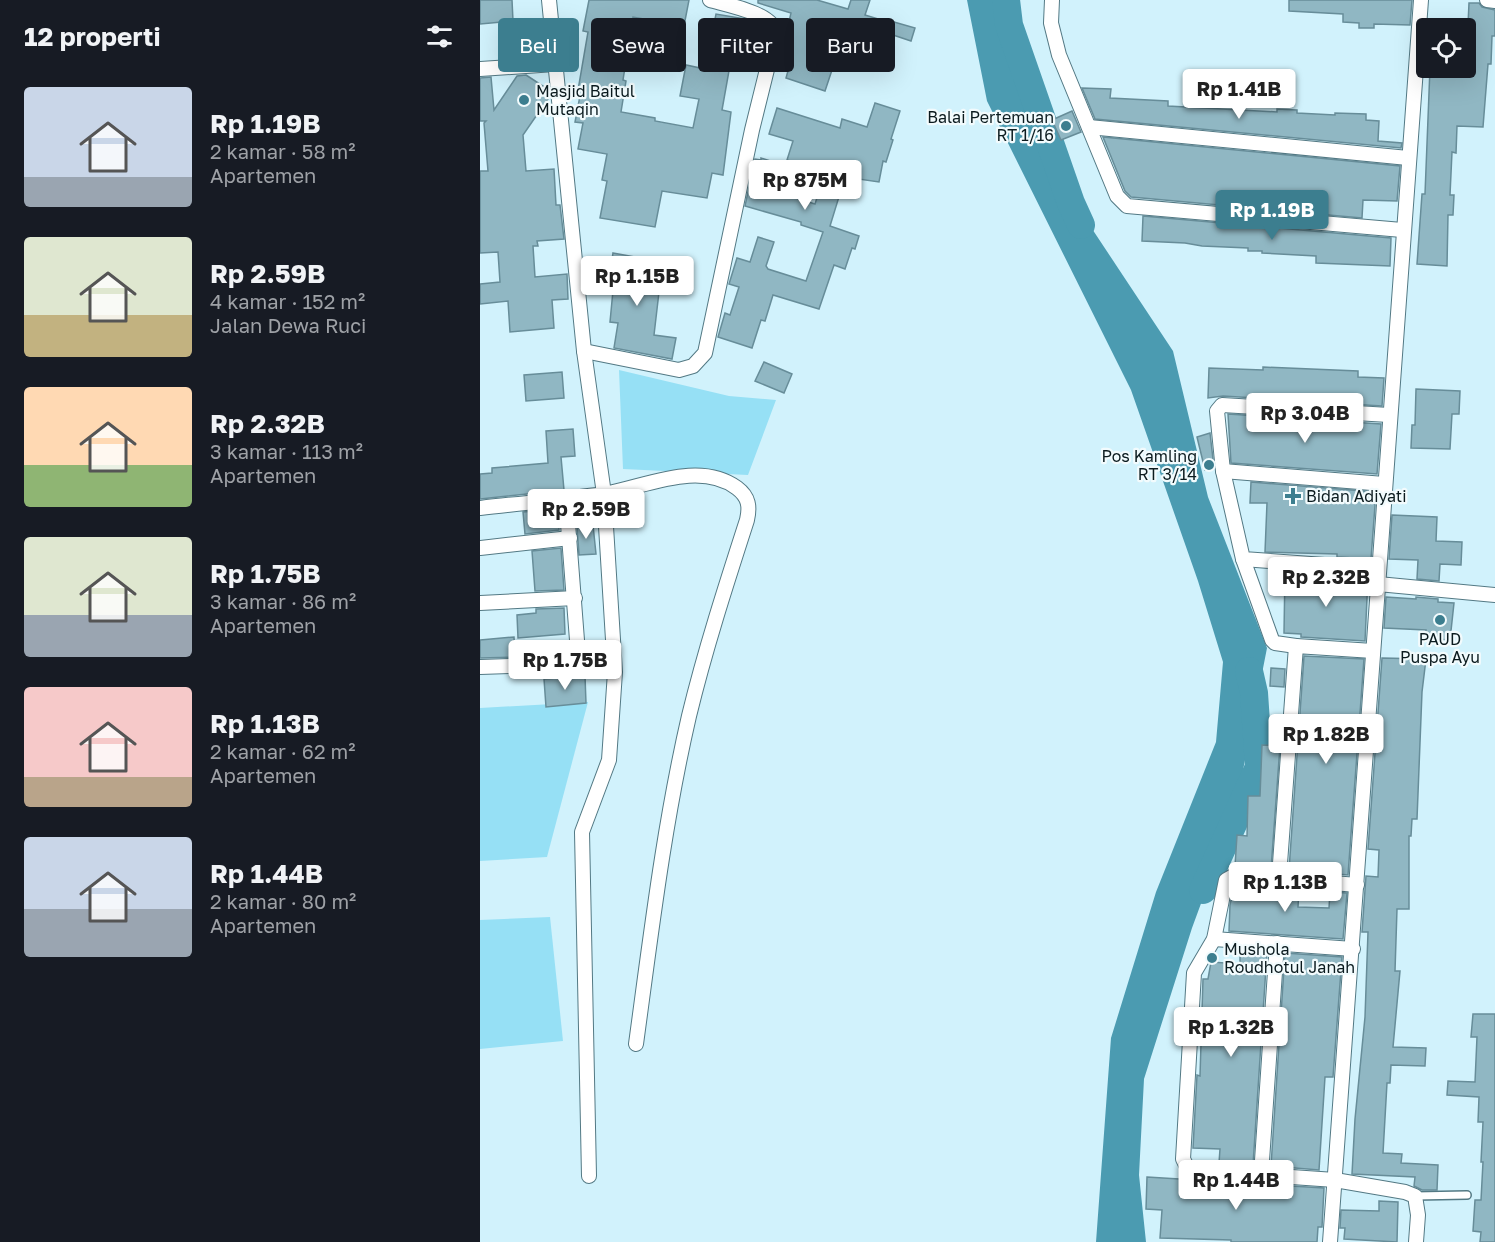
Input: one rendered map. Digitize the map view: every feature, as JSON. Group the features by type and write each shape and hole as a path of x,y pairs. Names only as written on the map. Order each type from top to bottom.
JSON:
{"street":[{"path":"549,0 551,18"},
{"path":"584,351 679,370 693,366 705,353 752,130 776,33 775,26 767,19 710,0"},
{"path":"1052,0 1051,23 1059,55 1117,196 1127,206 1402,230"},
{"path":"1330,1242 1353,949 1402,230 1421,0"},
{"path":"1487,0 1495,1"},
{"path":"480,69 498,68"},
{"path":"556,72 584,351 604,494 615,672 609,760 582,832 589,1176"},
{"path":"1089,127 1408,158"},
{"path":"1373,651 1296,646 1275,643 1272,639 1243,559 1223,471 1217,411 1222,405 1389,415"},
{"path":"1223,471 1384,484"},
{"path":"480,508 604,494 678,477 702,475 716,478 736,487 747,498 749,510 712,628 689,718 663,846 636,1044"},
{"path":"480,667 570,664 578,653 566,498"},
{"path":"480,548 570,538"},
{"path":"1243,559 1379,569"},
{"path":"1378,584 1495,595"},
{"path":"480,603 575,598"},
{"path":"1279,878 1296,646"},
{"path":"1357,885 1230,876 1224,886 1214,939 1194,973 1183,1159 1188,1169 1194,1170 1335,1180 1405,1192 1415,1197 1418,1215 1416,1242"},
{"path":"1214,939 1353,949"},
{"path":"1261,1175 1277,943"}],"lane":[{"path":"1415,1197 1467,1195"}],"shaded area":[{"path":"967,0 1001,0 1016,72 1059,179 1173,351 1208,497 1267,648 1235,811 1192,928 1144,1079 1139,1175 1146,1242 1096,1242 1111,1038 1156,892 1216,742 1223,662 1198,581 1131,390 987,101"},
{"path":"619,370 729,396 776,400 748,475 623,469"},
{"path":"588,702 547,857 480,861 480,708"},
{"path":"550,917 563,1041 480,1049 480,920"}],"building":[{"path":"480,0 512,0 513,18 498,18 498,22 480,24"},
{"path":"589,0 689,0 686,18 591,18 591,72 624,72 623,80 626,81 621,112 693,128 699,99 680,96 686,65 698,68 698,72 729,72 722,110 731,112 723,175 712,173 707,198 662,191 655,227 600,218 607,181 602,180 607,154 578,149 583,123 575,122 588,32 583,31"},
{"path":"758,0 817,0 848,9 851,0 870,0 865,15 875,18 806,18 806,72 831,72 825,91 786,78 788,72 794,72 794,18 790,18 791,13 758,3"},
{"path":"1289,0 1412,0 1410,25 1374,24 1374,28 1359,28 1359,23 1343,22 1343,14 1289,11"},
{"path":"1469,3 1479,3 1482,7 1495,10 1495,36 1492,36 1491,64 1488,64 1483,127 1457,126 1456,153 1452,152 1450,195 1454,195 1453,215 1448,215 1447,266 1417,264 1422,194 1425,194 1430,78 1476,78 1476,18 1468,18"},
{"path":"716,14 739,18 715,18"},
{"path":"895,22 915,28 911,41 895,36"},
{"path":"526,75 549,90 550,96 523,135 526,171 554,169 556,205 560,205 564,239 537,241 538,246 533,246 535,277 567,274 568,299 552,300 554,328 510,332 508,301 480,304 480,284 500,282 498,252 480,253 480,171 488,171 484,123 486,121 480,121 480,78 491,77 494,110 517,76"},
{"path":"1082,88 1111,89 1110,98 1168,101 1168,106 1277,112 1277,109 1297,110 1297,113 1335,115 1335,113 1366,114 1366,120 1379,121 1378,141 1402,143 1401,148 1095,119"},
{"path":"875,103 900,111 891,139 893,140 886,162 883,161 879,182 845,177 830,226 859,236 845,269 834,265 819,309 773,295 765,321 761,320 752,348 718,337 725,313 730,315 739,287 729,284 737,258 750,262 758,237 774,242 766,266 768,269 806,281 823,232 801,225 801,222 745,206 755,159 761,160 761,158 789,167 780,193 815,204 825,172 787,160 793,141 769,134 777,108 840,128 842,119 867,127"},
{"name":"Balai Pertemuan RT 1/16","path":"1072,111 1081,132 1061,140 1052,120"},
{"path":"1103,137 1400,166 1397,201 1363,200 1362,218 1131,197 1125,191"},
{"path":"1143,216 1391,238 1390,266 1316,263 1316,256 1262,253 1262,251 1248,251 1248,248 1142,241"},
{"path":"613,253 657,261 651,291 659,292 654,335 676,338 672,359 614,348 618,323 610,322 614,280 609,279"},
{"path":"764,362 792,374 784,393 755,381"},
{"path":"1263,367 1358,371 1358,377 1384,378 1382,406 1223,396 1208,398 1209,368 1263,370"},
{"path":"562,372 564,398 526,401 524,375"},
{"path":"1416,389 1460,391 1459,414 1452,414 1450,449 1411,448 1412,425 1415,425"},
{"path":"1228,414 1381,424 1377,474 1231,463"},
{"path":"573,429 575,456 561,457 564,490 480,499 480,474 492,473 492,468 548,463 546,431"},
{"path":"1210,433 1214,468 1205,470 1197,437"},
{"path":"1251,482 1376,492 1371,559 1337,557 1337,554 1265,552 1267,503 1250,503"},
{"path":"558,509 559,530 525,534 523,512"},
{"path":"1392,515 1437,517 1436,541 1462,542 1461,565 1440,564 1439,581 1417,579 1418,560 1389,559"},
{"path":"593,525 596,554 579,555 577,526"},
{"path":"561,548 564,590 535,591 532,551"},
{"path":"1285,571 1302,572 1302,582 1336,583 1336,575 1368,577 1365,641 1301,637 1301,634 1284,633"},
{"path":"1386,597 1416,599 1416,597 1454,603 1450,640 1425,638 1426,630 1384,628"},
{"path":"564,608 565,634 518,638 517,615 536,613 536,609"},
{"path":"514,637 515,657 480,658 480,640"},
{"path":"1304,656 1364,659 1348,875 1289,870"},
{"path":"1382,658 1426,659 1422,692 1417,819 1412,819 1411,836 1409,836 1409,909 1397,909 1395,971 1400,971 1393,1047 1426,1048 1425,1066 1391,1065 1390,1083 1387,1083 1383,1153 1402,1154 1401,1163 1438,1165 1437,1190 1422,1190 1414,1186 1415,1177 1352,1174 1365,1017 1368,932 1362,932 1366,876 1378,877 1379,850 1368,849"},
{"path":"1271,668 1285,669 1284,687 1270,686"},
{"path":"585,676 586,703 546,707 544,679"},
{"path":"1262,745 1280,746 1271,869 1235,866 1237,835 1247,836 1248,796 1260,796"},
{"path":"1237,884 1299,889 1298,907 1329,908 1330,892 1347,893 1343,939 1229,931 1230,905 1234,886"},
{"path":"1240,950 1267,952 1253,1165 1219,1163 1220,1149 1193,1148 1197,1075 1200,1076 1203,979 1208,979 1211,962 1240,964"},
{"path":"1285,953 1342,957 1333,1077 1325,1077 1319,1170 1271,1166"},
{"path":"1473,1014 1495,1014 1495,1242 1480,1242 1481,1232 1473,1231 1475,1200 1481,1200 1483,1162 1481,1162 1483,1122 1478,1122 1479,1097 1447,1095 1448,1081 1475,1082 1477,1037 1471,1037"},
{"path":"1147,1177 1324,1188 1322,1227 1318,1227 1317,1242 1231,1242 1231,1240 1160,1238 1162,1210 1146,1209"},
{"path":"1379,1201 1398,1202 1397,1242 1344,1239 1345,1228 1340,1228 1341,1210 1379,1211"}],"waterway":[{"path":"1006,0 1009,25 1071,203 1081,225"},
{"path":"1203,890 1259,767 1254,693 1249,671"}],"place":[{"name":"Masjid Baitul Mutaqin","path":"524,100"},
{"name":"Balai Pertemuan RT 1/16","path":"1066,126"},
{"name":"Pos Kamling RT 3/14","path":"1209,465"},
{"name":"Bidan Adiyati","path":"1293,496"},
{"name":"PAUD Puspa Ayu","path":"1440,620"},
{"name":"Mushola Roudhotul Janah","path":"1212,958"}]}
